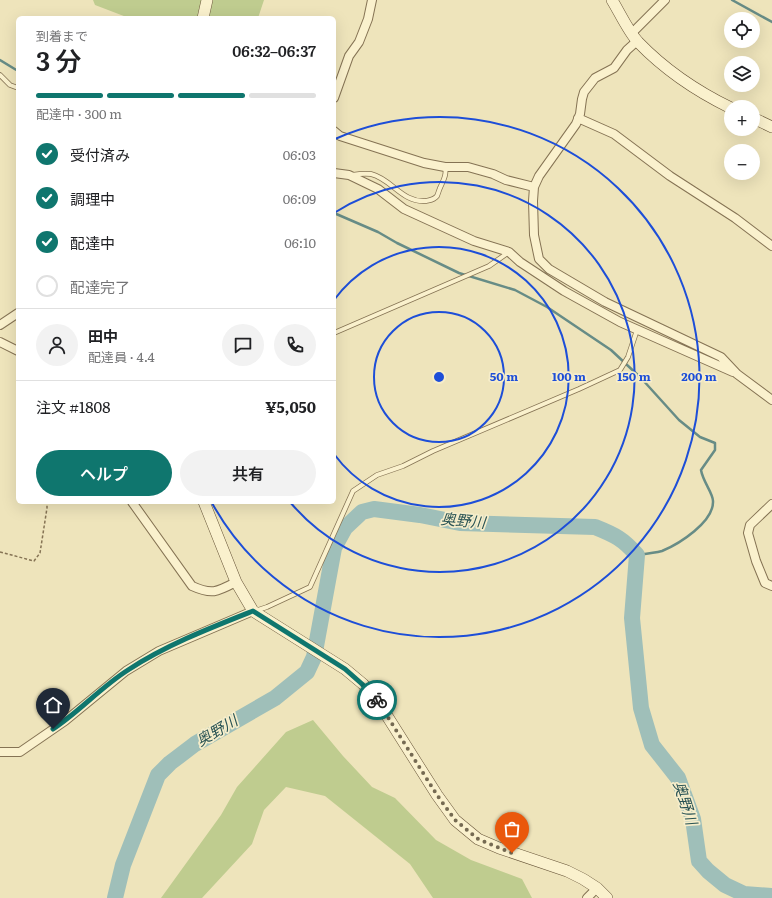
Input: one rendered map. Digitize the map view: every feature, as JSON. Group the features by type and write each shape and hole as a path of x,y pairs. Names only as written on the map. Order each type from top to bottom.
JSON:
{"street":[{"path":"203,16 207,0"},
{"path":"336,92 349,56 358,42 368,19 372,0"},
{"path":"612,0 635,37 683,81 706,96 724,105"},
{"path":"666,0 635,37 614,68 595,78 584,92 580,114 576,124 539,176 534,188 534,235 539,259 549,269 606,302 721,357 737,374 772,400"},
{"path":"578,118 614,134 670,176 735,218 772,246"},
{"path":"760,122 772,128"},
{"path":"336,133 340,136 424,163 445,167 468,167 534,188"},
{"path":"336,173 349,175 378,189 404,209 474,241 509,252 520,262 564,291 636,330 737,374"},
{"path":"0,325 16,314"},
{"path":"0,342 16,350"},
{"path":"133,504 192,586 202,591 219,591 236,582"},
{"path":"205,504 236,582 253,611 345,669 357,679 377,700 437,795 455,820 478,839 499,848 567,871 597,888 607,898"},
{"path":"772,504 750,525 748,533 756,561 765,582 772,586"},
{"path":"0,752 20,752 65,721 126,671 160,651 253,611"},
{"path":"587,898 597,888"}],"lane":[{"path":"0,75 10,85 16,87"},
{"path":"349,175 372,174 394,187 410,199 431,200 437,197 446,173 445,167"},
{"path":"336,332 489,266 509,252"},
{"path":"253,611 267,607 310,587 353,491 377,476 404,466 433,451 620,370 628,356 636,330"}],"path":[{"path":"0,552 34,561 40,553 47,504"}],"green space":[{"path":"93,0 264,0 259,16 124,16 95,5"},
{"path":"313,720 343,756 372,787 395,798 436,840 471,860 522,879 532,898 433,898 410,864 325,796 286,787 264,810 252,844 202,898 161,898 221,815 237,787 286,732"}],"waterway":[{"path":"732,0 772,22"},
{"path":"0,60 16,70"},
{"path":"336,214 378,232 397,243 459,273 515,290 547,307 611,350 641,378 679,420 700,437 715,443 715,450 701,470 713,498 712,509 708,517 686,538 669,548 659,552 637,555"},
{"name":"奥野川","path":"115,898 123,865 158,775 170,763 195,744 275,698 307,672 314,657 334,548 345,528 362,512 374,509 420,515 460,523 595,527 623,541 637,555 632,618 641,708 652,745 678,778 693,819 699,861 708,871 725,885 744,894 772,896"}],"way so far":[{"path":"377,700 437,795 455,820 478,839 512,853"}],"route":[{"path":"53,729 65,721 126,671 160,651 253,611 345,669 377,700"}]}
